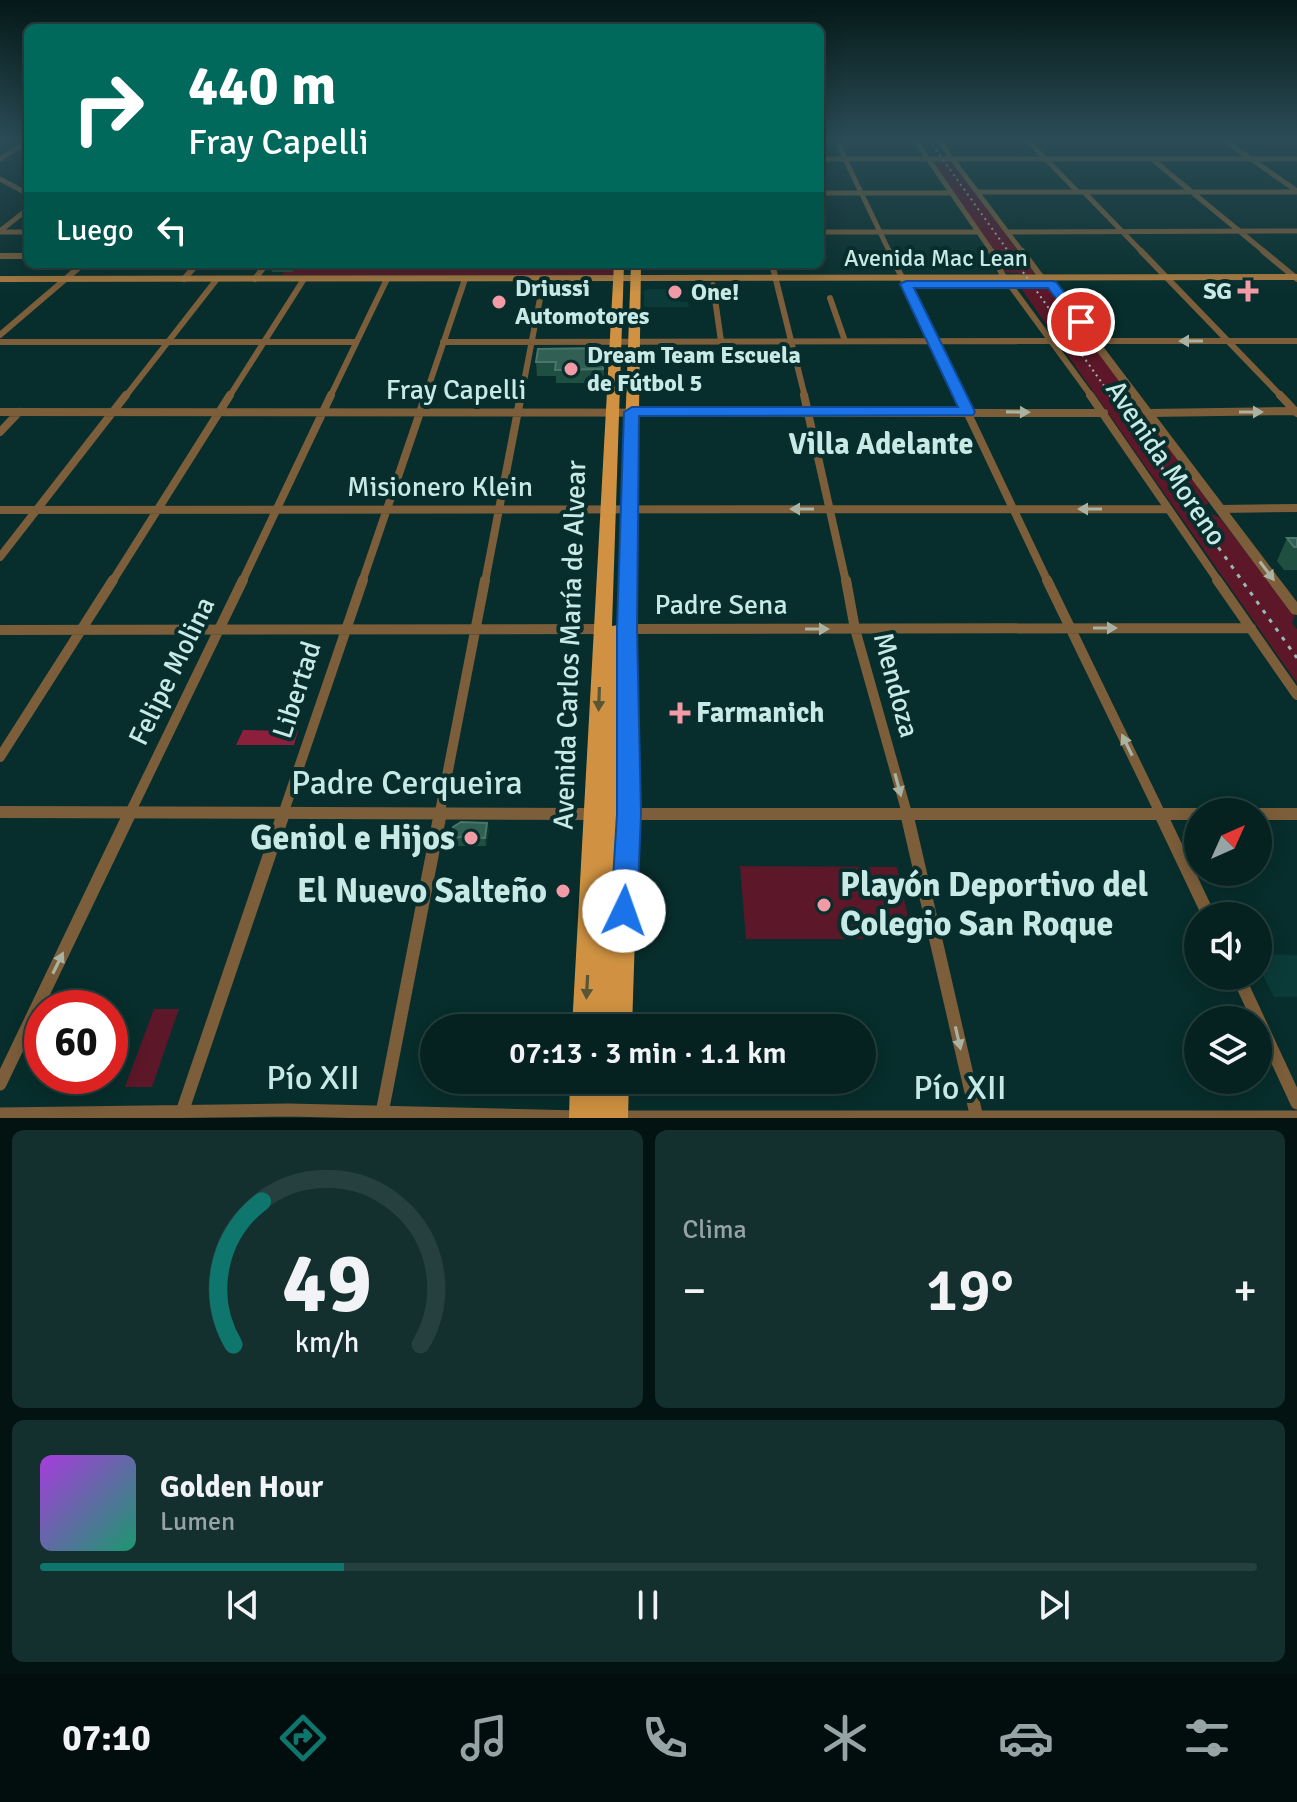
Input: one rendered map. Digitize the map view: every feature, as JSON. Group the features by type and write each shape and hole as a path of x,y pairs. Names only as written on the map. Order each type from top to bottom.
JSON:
{"main road":[{"name":"Avenida Mac Lean","path":"0,282 67,279 302,282"},
{"name":"Avenida Mac Lean","path":"0,282 55,285 628,279 1296,279"},
{"name":"Avenida Mac Lean","path":"628,279 713,285 776,281"},
{"name":"Avenida Carlos María de Alvear","path":"605,1014 628,279"},
{"name":"Avenida Carlos María de Alvear","path":"615,629 612,814 619,1014"},
{"name":"Avenida Carlos María de Alvear","path":"587,1014 612,814"},
{"path":"589,1094 600,1117"},
{"path":"600,1117 602,1094"},
{"path":"600,1117 610,1094"}],"street":[{"name":"Avenida Moreno","path":"978,192 1095,341 1297,611"},
{"path":"1081,192 1296,412"},
{"path":"1193,192 1296,279"},
{"path":"824,193 951,193"},
{"path":"861,193 1202,902"},
{"name":"Avenida Moreno","path":"951,193 996,258 1007,281 1104,413 1297,695"},
{"path":"0,232 24,212"},
{"path":"1008,232 1297,231"},
{"path":"0,232 24,232"},
{"path":"824,232 978,232"},
{"path":"0,256 24,256"},
{"path":"0,335 55,285 79,268"},
{"path":"184,279 194,268"},
{"path":"255,279 263,268"},
{"name":"Mendoza","path":"773,268 832,509 855,629 907,814 977,1118"},
{"path":"382,1113 474,627 544,281"},
{"path":"0,557 111,411 215,282"},
{"path":"0,757 302,282"},
{"name":"Felipe Molina","path":"0,1084 385,282"},
{"name":"Libertad","path":"182,1113 384,510 464,282"},
{"path":"713,285 721,341"},
{"path":"830,298 845,341"},
{"path":"443,342 1053,341"},
{"path":"1095,341 1297,341"},
{"path":"0,342 356,342"},
{"name":"Fray Capelli","path":"0,412 1104,413"},
{"path":"0,432 19,412"},
{"path":"1149,413 1296,412"},
{"path":"1221,509 1297,508"},
{"name":"Misionero Klein","path":"1,512 1168,509"},
{"name":"Padre Sena","path":"0,630 1251,628"},
{"name":"Padre Cerqueira","path":"0,812 1184,814"},
{"path":"1272,814 1297,814"},
{"path":"1245,990 1297,1103"},
{"name":"Pío XII","path":"0,1114 1297,1117"}],"shaded area":[{"path":"954,192 974,192 1034,273 1004,272 1001,262"},
{"path":"295,268 615,268 610,275 282,275"},
{"path":"1020,287 1051,289 1086,338 1082,340 1095,345 1209,503 1204,506 1206,511 1220,518 1295,616 1292,623 1297,629 1297,683"},
{"path":"679,289 680,302 688,302 689,307 644,307 644,291"},
{"path":"243,730 298,731 294,745 236,745"},
{"name":"Playón Deportivo del Colegio San Roque","path":"740,866 897,867 908,917 861,917 864,939 746,939"},
{"path":"1272,954 1297,955 1297,997 1274,997 1270,990"},
{"path":"154,1009 179,1009 152,1087 128,1087 128,1079"}],"building":[{"path":"603,348 603,369 555,370 556,362 536,362 538,349"},
{"path":"1287,538 1297,538 1297,547 1294,547"},
{"path":"461,822 487,823 485,838 451,837 453,827"}],"railway":[{"path":"966,192 1112,397"},
{"path":"1110,395 1297,658"}],"place":[{"name":"SG","path":"1248,291"},
{"name":"One!","path":"675,292"},
{"name":"Driussi Automotores","path":"499,302"},
{"name":"Dream Team Escuela de Fútbol 5","path":"571,369"},
{"name":"Farmanich","path":"680,713"},
{"name":"Geniol e Hijos","path":"471,838"},
{"name":"El Nuevo Salteño","path":"563,891"},
{"name":"Playón Deportivo del Colegio San Roque","path":"824,905"}],"district":[{"name":"Villa Adelante","path":"881,444"}],"route":[{"path":"624,911 629,814 627,629 632,412 967,412 906,284 1052,285 1081,322"}]}
